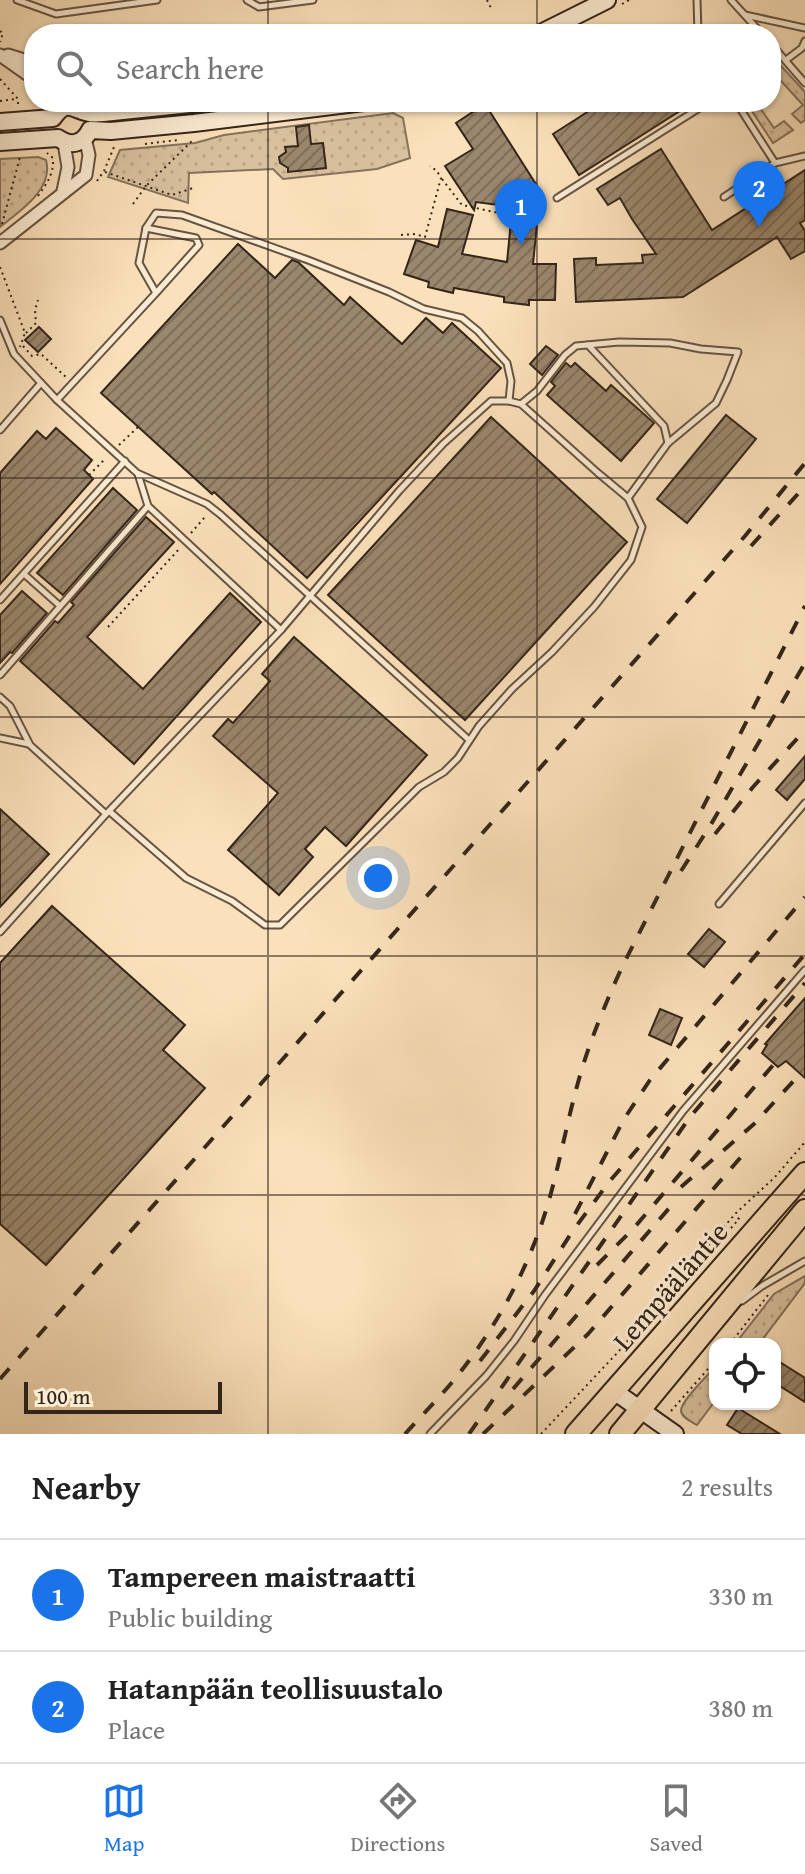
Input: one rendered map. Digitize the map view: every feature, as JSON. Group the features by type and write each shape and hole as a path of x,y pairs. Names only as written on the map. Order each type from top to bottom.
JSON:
{"highway":[{"name":"Lempääläntie","path":"576,1434 805,1173"},
{"name":"Lempääläntie","path":"620,1434 805,1210"}],"main road":[{"path":"559,24 607,0"},
{"path":"0,122 50,112"},
{"path":"0,142 61,140 71,144 79,143 87,134 284,112"},
{"path":"614,1391 675,1434"}],"street":[{"path":"0,54 24,60"},
{"path":"0,54 24,72"},
{"path":"63,112 52,125 61,140 68,167 63,191"},
{"path":"0,243 86,175 89,118 73,112"}],"lane":[{"path":"17,0 56,14 157,0"},
{"path":"247,0 259,7 313,0"},
{"path":"697,0 698,24"},
{"path":"731,0 753,24"},
{"path":"745,15 805,28"},
{"path":"786,60 802,48 805,41"},
{"path":"781,56 805,83"},
{"path":"557,198 693,112"},
{"path":"742,112 775,163"},
{"path":"724,197 775,163 805,156"},
{"path":"156,293 139,263 146,228 156,213 182,215 308,260 424,309 462,318 507,363 511,381 509,401"},
{"path":"57,400 199,245 196,238 146,228"},
{"path":"0,320 14,354 57,400 137,473 207,504 221,515 469,740"},
{"path":"521,404 537,391 565,355 576,346 619,342 670,343 738,352 716,403 668,443 628,498"},
{"path":"588,345 664,426 668,443"},
{"path":"0,430 41,383"},
{"path":"0,697 10,706 30,745 107,812 186,878 232,901 265,925 280,925 419,787 444,772 458,758 479,726 512,689 594,607 631,560 642,527 628,498 521,404 491,401 443,444 399,491 281,630 107,812 0,932"},
{"path":"0,600 125,461"},
{"path":"137,473 148,506 281,630"},
{"path":"0,675 148,506"},
{"path":"24,574 60,606"},
{"path":"0,738 30,745"},
{"path":"719,904 805,803"},
{"path":"430,1434 505,1353 683,1111 805,970"},
{"path":"711,1323 762,1286 805,1261"}],"path":[{"path":"487,0 491,8"},
{"path":"0,31 3,33 0,42"},
{"path":"0,79 18,99 0,101"},
{"path":"133,204 146,186 195,138"},
{"path":"37,198 49,181 53,167 53,158 43,150"},
{"path":"11,220 0,229 22,152"},
{"path":"430,166 462,205 499,213 501,201"},
{"path":"104,171 172,195 193,188"},
{"path":"401,235 425,237 441,178"},
{"path":"0,267 25,333"},
{"path":"38,300 36,323 25,333 22,345 32,356 41,354 72,384"},
{"path":"108,627 206,516 221,515"},
{"path":"541,1434 619,1351 735,1214 775,1177 805,1142"},
{"path":"707,1247 711,1251 739,1219 735,1214"},
{"path":"735,1338 772,1290"},
{"path":"704,1360 709,1364"},
{"path":"660,1424 709,1367"}],"shaded area":[{"path":"781,66 805,92 805,120 801,123 792,114 803,105 781,81"},
{"path":"753,112 763,112 774,128 784,121 793,130 773,143"},
{"path":"393,113 403,118 410,158 377,169 283,179 273,169 189,173 188,203 108,177 120,150 195,143 224,135"},
{"path":"38,157 46,160 47,171 40,190 0,227 0,159"},
{"path":"805,1276 805,1283 764,1338 740,1338 774,1294"},
{"path":"709,1373 709,1409 697,1425 683,1416 681,1411 689,1395"}],"building":[{"path":"473,112 490,112 539,189 513,207 476,202 474,210 445,166 473,149 456,123"},
{"path":"587,112 678,112 579,175 553,134"},
{"path":"309,125 311,144 323,143 326,168 288,172 279,157 286,152 285,147 298,146 296,127"},
{"path":"661,149 712,230 805,170 805,220 800,223 805,231 805,251 791,259 777,237 683,297 576,302 574,259 596,258 596,265 643,263 642,255 656,254 620,198 608,205 597,189"},
{"path":"447,209 473,215 462,254 507,262 512,211 538,214 533,264 556,264 555,300 529,300 529,305 504,302 504,297 454,288 453,293 428,287 429,282 404,274 416,240 438,247"},
{"path":"238,244 275,278 292,260 298,262 344,305 350,297 402,344 426,318 443,333 452,323 501,368 307,578 101,393"},
{"path":"39,327 51,339 38,352 25,340"},
{"path":"546,346 558,355 542,375 530,364"},
{"path":"566,363 571,367 575,363 606,391 611,385 654,423 621,461 547,395 555,386 551,382"},
{"path":"726,415 756,439 687,523 657,499"},
{"path":"491,417 627,542 465,720 328,595"},
{"path":"56,428 92,460 84,470 93,479 0,584 0,473 37,431 46,439"},
{"path":"113,488 137,510 63,595 37,573"},
{"path":"146,517 174,542 87,637 143,689 230,593 261,622 134,764 20,661 55,621 58,623 74,605 71,602"},
{"path":"22,591 47,613 0,663 0,615"},
{"path":"294,637 427,755 346,846 325,827 305,849 313,857 279,895 228,850 278,793 213,736 228,719 233,723 270,681 262,674"},
{"path":"805,756 805,779 787,800 776,790"},
{"path":"0,809 49,854 0,907"},
{"path":"52,906 185,1025 163,1050 205,1088 46,1265 0,1224 0,963"},
{"path":"709,929 725,942 704,967 688,954"},
{"path":"805,998 805,1078 786,1061 778,1067 762,1053 765,1044"},
{"path":"660,1009 682,1018 671,1045 649,1035"},
{"path":"781,1363 805,1378 805,1402 781,1387"},
{"path":"737,1410 741,1410 780,1434 742,1434 727,1425"}],"railway":[{"path":"0,1379 745,536 805,463"},
{"path":"751,546 805,486"},
{"path":"405,1434 469,1361 500,1315 517,1282 547,1208 579,1079 610,993 805,606"},
{"path":"681,871 805,663"},
{"path":"715,834 805,730"},
{"path":"575,1214 624,1119 650,1080 805,897"},
{"path":"480,1361 534,1291 609,1182 805,954"},
{"path":"469,1434 690,1117 805,983"},
{"path":"597,1265 633,1229 774,1064"},
{"path":"681,1187 754,1124 800,1074"},
{"path":"483,1434 588,1334 747,1150"},
{"path":"513,1389 671,1206"}],"place":[{"name":"Hatanpään teollisuustalo","path":"759,227"},
{"name":"Tampereen maistraatti","path":"521,245"}]}
